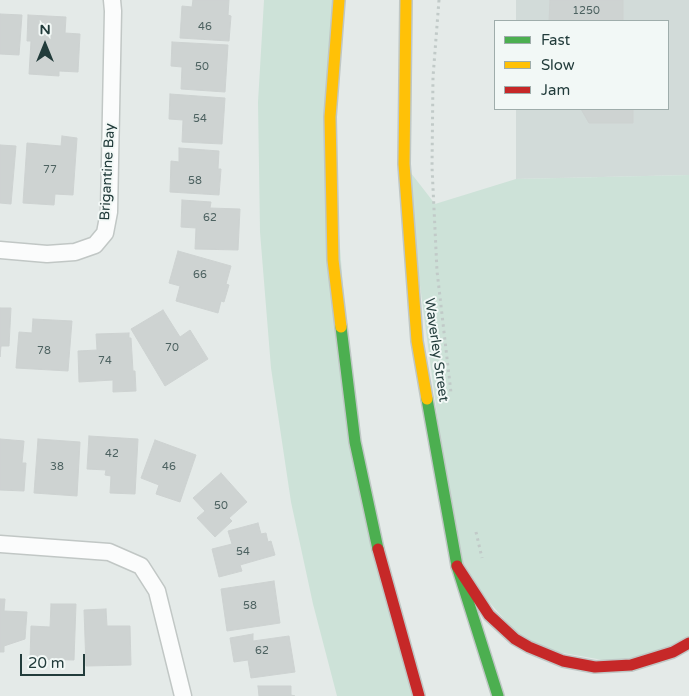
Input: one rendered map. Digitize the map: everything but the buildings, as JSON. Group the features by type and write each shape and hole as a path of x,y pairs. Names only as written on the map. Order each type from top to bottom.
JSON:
{"main road":[{"path":"339,0 330,117 333,260 356,442 377,544 419,696"},
{"name":"Waverley Street","path":"406,0 404,164 417,341 458,566 498,696"},
{"path":"458,566 489,615 515,639 528,647 563,661 595,667 632,665 672,652 689,642"}],"street":[{"name":"Brigantine Bay","path":"0,250 47,254 75,252 94,245 105,233 109,212 112,0"},
{"path":"0,544 109,552 141,566 157,591 183,696"}],"path":[{"path":"439,0 433,77 432,167 437,271 452,401"},
{"path":"475,525 484,564"}],"shaded area":[{"path":"516,0 689,0 689,175 516,179 516,110 669,110 669,20 516,20"}],"green space":[{"path":"264,0 339,0 330,117 355,442 419,696 337,696 313,604 291,502 271,368 260,232 258,102"},
{"path":"404,164 435,204 516,179 689,175 689,643 631,665 529,647 457,566"}],"traffic: fast":[{"path":"341,327 355,442 378,549"},
{"path":"427,399 457,566 498,696"}],"traffic: slow":[{"path":"339,0 330,117 333,260 341,327"},
{"path":"406,0 404,164 417,341 427,399"}],"traffic: jam":[{"path":"378,549 419,696"},
{"path":"457,566 489,615 515,639 563,661 595,667 631,665 673,652 689,643"}]}
